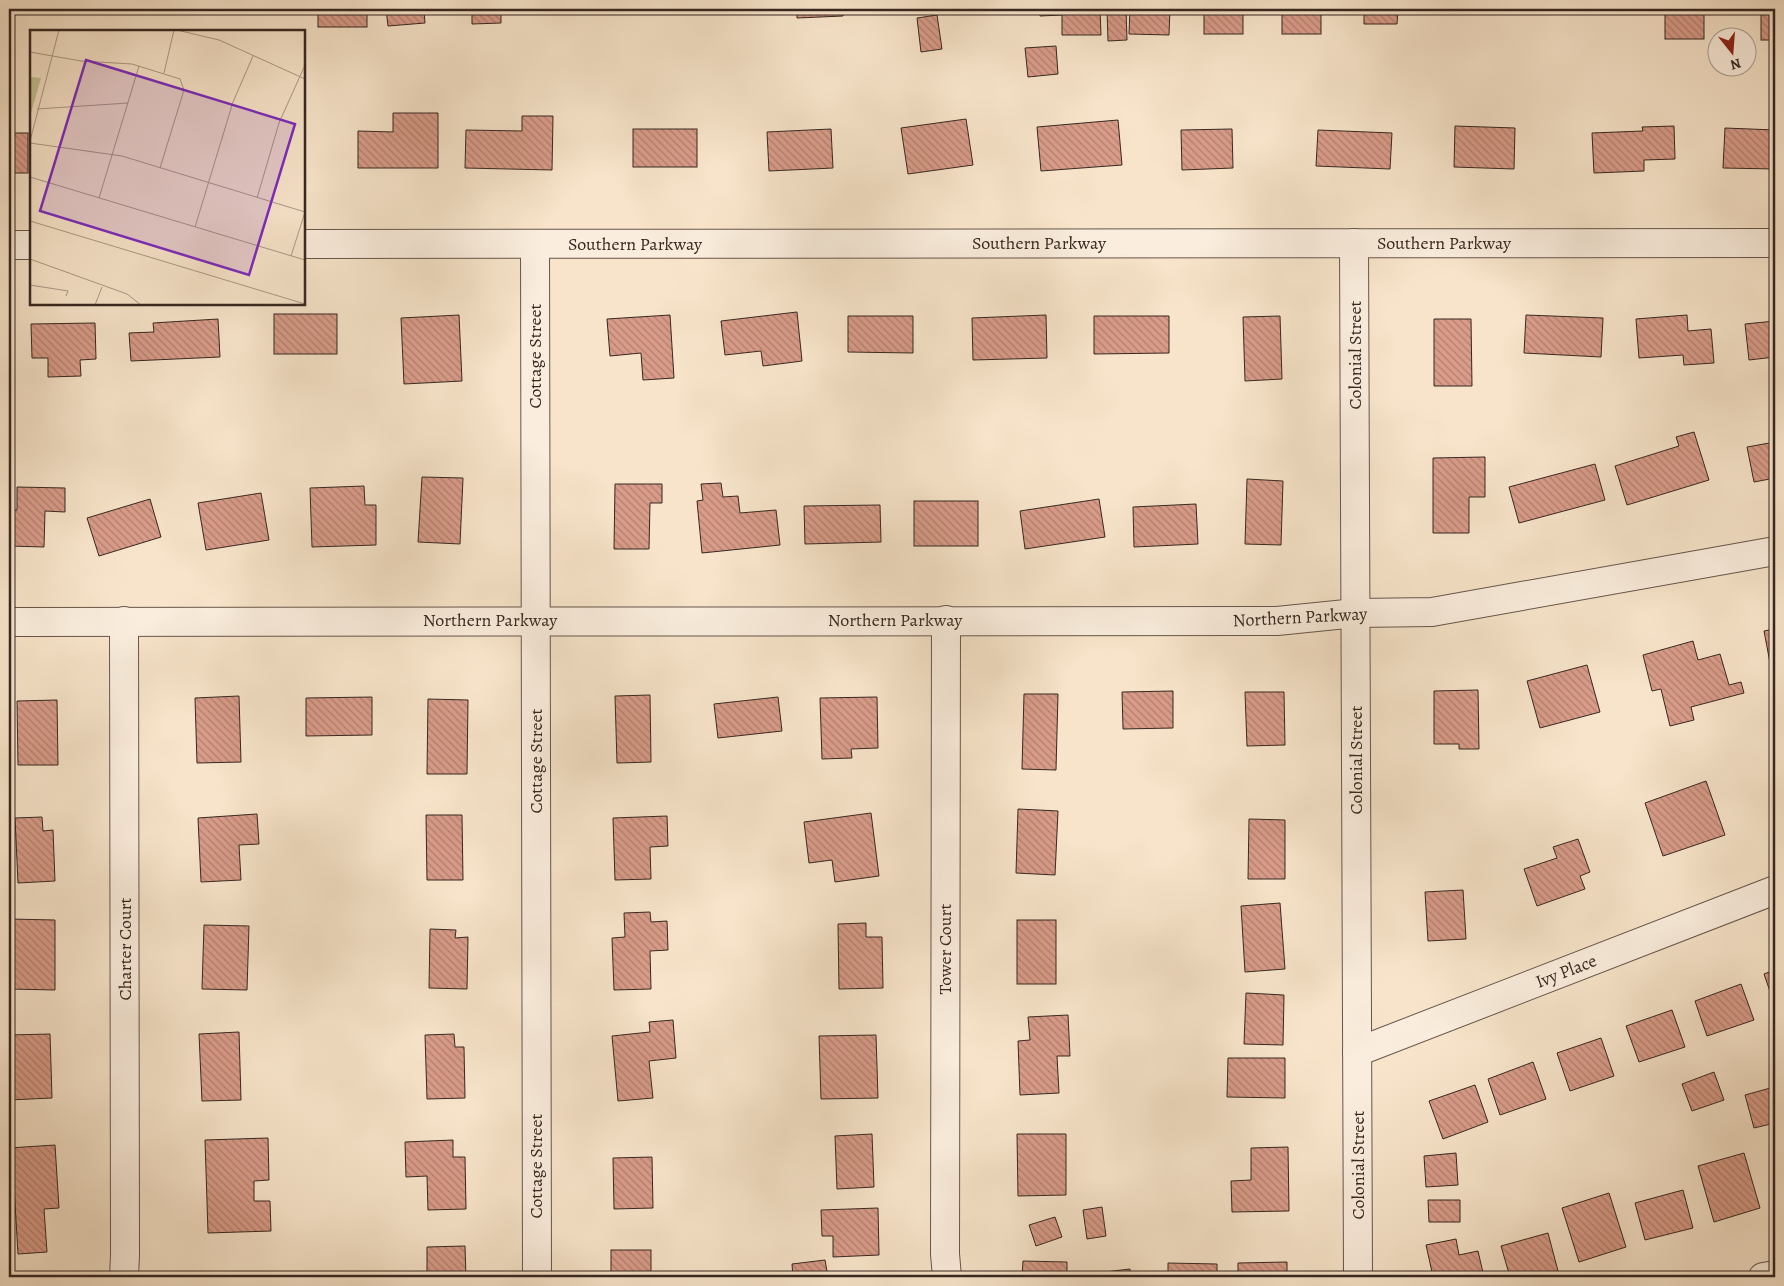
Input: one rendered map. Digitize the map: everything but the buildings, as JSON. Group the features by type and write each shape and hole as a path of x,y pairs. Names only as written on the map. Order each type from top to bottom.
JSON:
{"street":[{"name":"Southern Parkway","path":"305,244 1775,242"},
{"name":"Colonial Street","path":"1354,243 1358,1277"},
{"name":"Cottage Street","path":"535,244 537,1277"},
{"path":"9,245 30,245"},
{"name":"Northern Parkway","path":"9,622 535,620 1277,621 1356,613 1432,612 1775,551"},
{"name":"Tower Court","path":"946,620 945,1254 947,1277"},
{"name":"Charter Court","path":"124,621 124,1277"},
{"name":"Ivy Place","path":"1358,1052 1775,890"},
{"path":"1763,1277 1775,1275"}]}
